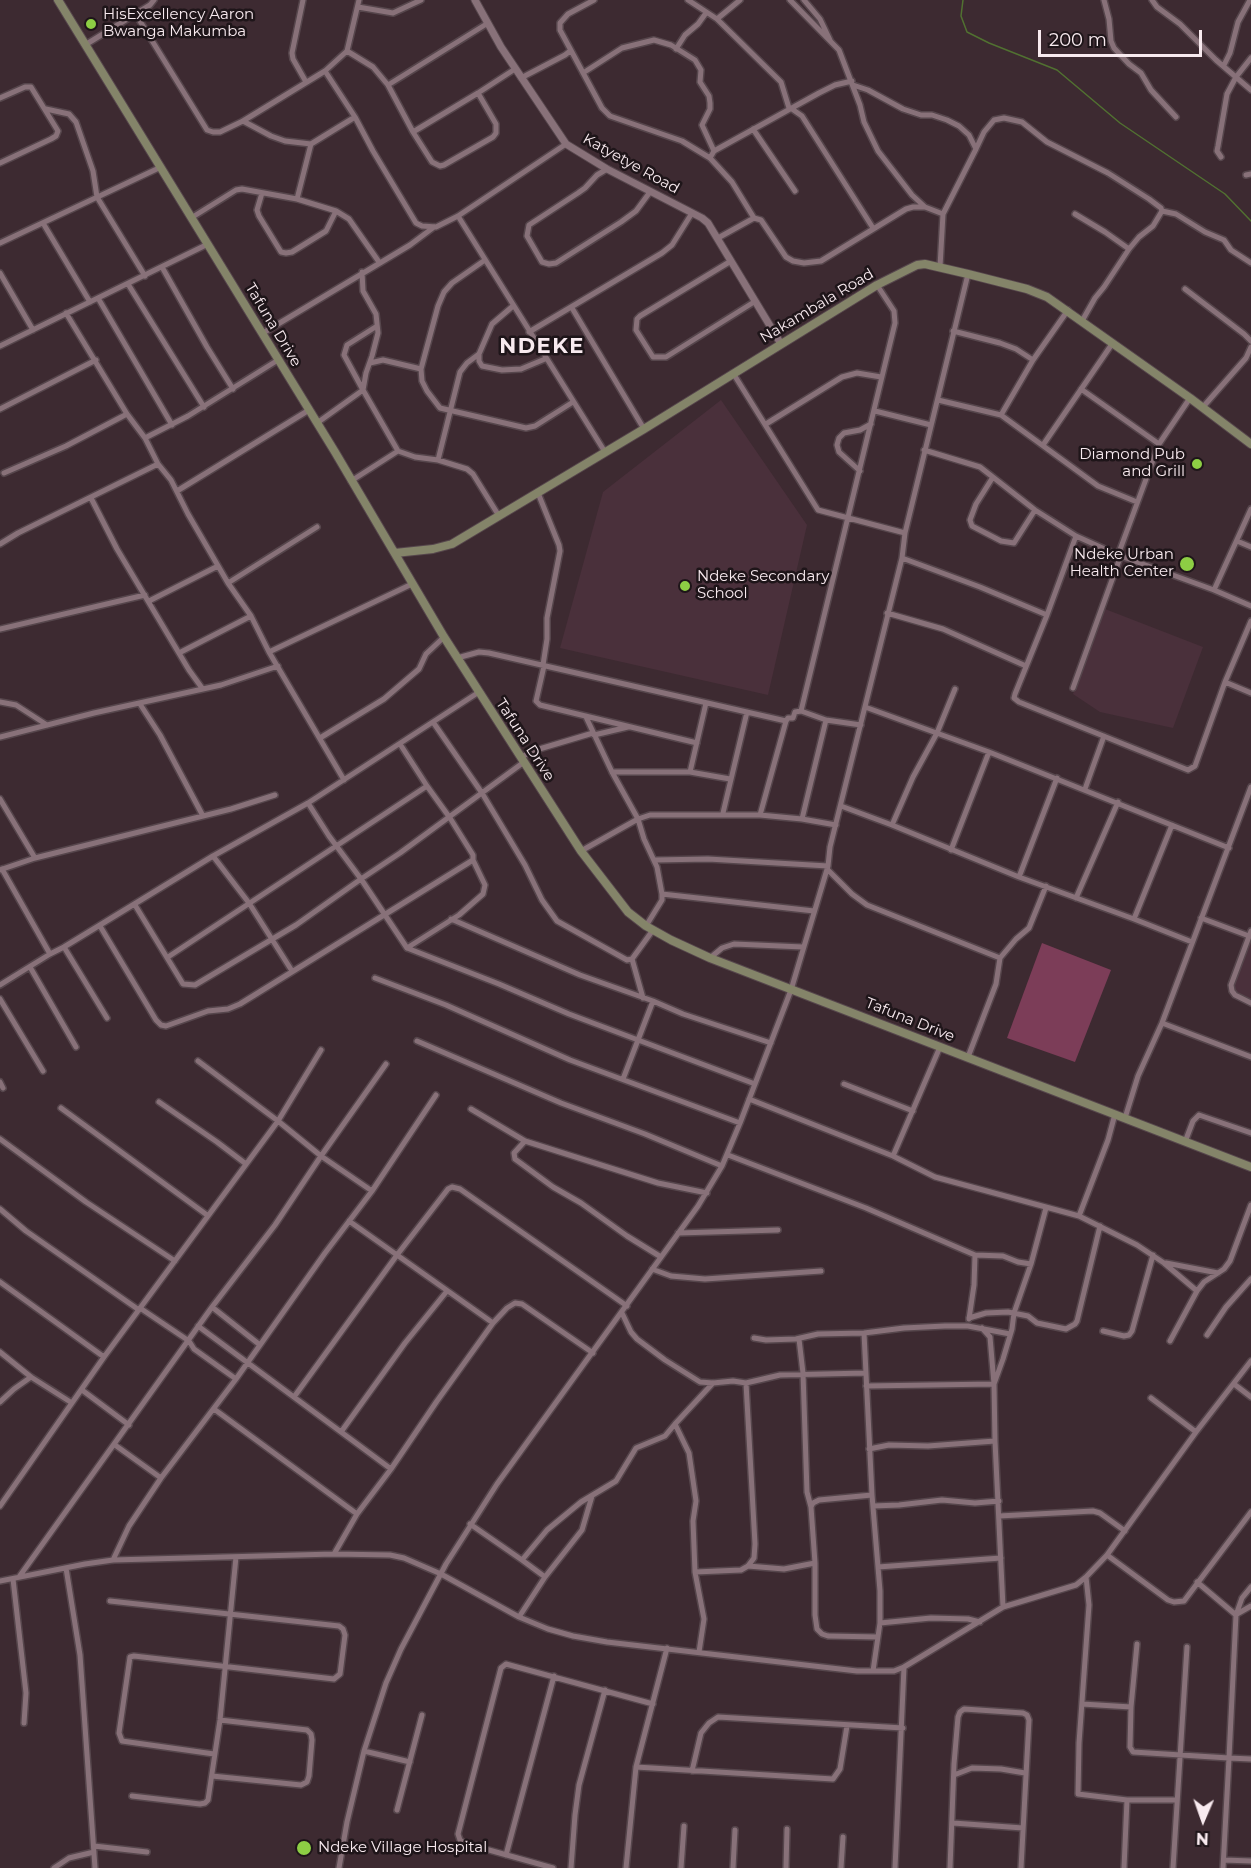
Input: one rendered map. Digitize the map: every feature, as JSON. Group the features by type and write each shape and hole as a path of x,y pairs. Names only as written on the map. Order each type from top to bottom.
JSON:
{"main road":[{"name":"Tafuna Drive","path":"58,0 263,333 457,658 581,851 620,903 635,918 710,958 1251,1167"},
{"name":"Nakambala Road","path":"395,553 433,549 452,544 877,285 917,265 940,267 1047,297 1203,407 1251,444"}],"street":[{"path":"85,45 150,5 154,0"},
{"path":"303,0 292,53 306,82"},
{"name":"Katyetye Road","path":"475,0 501,47 566,144 607,169 708,223 781,344"},
{"path":"594,0 568,14 560,23 560,30 591,90 610,117 673,138 710,158 732,182 754,218 761,220 786,257 804,263 821,261 906,209 925,207 944,214"},
{"path":"688,0 717,19 781,82 790,108 802,116 873,228"},
{"path":"717,19 740,0"},
{"path":"790,0 839,50 864,122 878,151 894,173 925,207"},
{"path":"804,0 820,19 831,41"},
{"path":"1104,0 1114,48 1141,73 1151,90 1176,117"},
{"path":"1152,0 1157,7 1187,30 1216,60 1251,90"},
{"path":"1224,65 1230,53 1238,22 1250,0"},
{"path":"135,13 207,130 220,132 243,121 325,71 346,51 359,3 393,13 417,1"},
{"path":"676,49 685,35 698,24 706,13"},
{"path":"388,85 488,23"},
{"path":"583,73 622,48 654,40 671,45 695,60 701,70 700,82 709,96 710,103 710,109 702,124 714,151"},
{"path":"346,51 373,67 388,85 412,132 432,162 440,166 494,137 496,124 478,93"},
{"path":"521,78 570,51"},
{"path":"1221,157 1217,151 1227,94 1236,77 1251,58"},
{"path":"412,132 515,69"},
{"path":"325,71 355,117 416,223 422,226 436,226"},
{"path":"710,158 714,151 790,108 834,85 852,83 903,109 921,115 933,115 953,123 969,135 976,149"},
{"path":"0,98 29,86 33,88 58,131 56,136 0,164"},
{"path":"46,109 69,114 76,122 93,171 97,198 145,276"},
{"path":"243,121 285,141 311,144 355,117"},
{"path":"940,267 944,214 984,132 994,120 1004,118 1022,122 1047,142 1108,173 1149,199 1162,211 1176,214 1207,233 1224,240 1232,250 1251,263"},
{"path":"753,129 795,191"},
{"path":"297,199 311,144"},
{"path":"263,333 436,226 458,216 566,144"},
{"path":"0,243 161,167"},
{"path":"607,169 597,175 585,188 529,225 526,236 542,262 556,263 621,222 636,211 650,192"},
{"path":"191,218 236,190 242,189 297,199 336,211 350,219 379,262"},
{"path":"262,193 257,210 259,216 281,252 286,254 326,231 336,211"},
{"path":"1082,321 1129,249 1153,226 1162,211"},
{"path":"529,332 662,254 676,240 692,213"},
{"path":"1075,214 1129,249"},
{"path":"458,216 604,452"},
{"path":"718,238 754,218"},
{"path":"43,223 90,302"},
{"path":"0,346 208,244"},
{"path":"485,260 452,283 444,292 421,369 422,381 427,392 441,408 526,428 535,426 573,402"},
{"path":"731,261 640,316 637,319 636,330 653,357 666,357 754,302"},
{"path":"162,267 233,389"},
{"path":"317,423 363,390 378,333 376,314 363,291 362,272"},
{"path":"339,1868 364,1751 386,1683 401,1649 441,1574 497,1484 706,1194 728,1155 791,990 828,867 830,847 902,558 905,533 924,450 968,274"},
{"path":"1,276 33,330"},
{"path":"128,284 204,406"},
{"path":"801,711 860,471 895,316 877,285"},
{"path":"1185,289 1251,341"},
{"path":"98,298 172,425"},
{"path":"513,306 492,324 479,354 482,366 502,370 521,369 545,359"},
{"path":"572,308 644,429"},
{"path":"1001,415 1033,360 1068,310"},
{"path":"66,313 127,414 145,438 158,464 171,480 188,514 228,583 251,616 269,652 344,780"},
{"path":"377,326 347,345 344,355 398,450 416,457 438,460 467,469 473,474 499,516"},
{"path":"953,331 1000,343 1016,349 1033,360"},
{"path":"1043,445 1112,344"},
{"path":"1203,407 1246,358 1251,347"},
{"path":"374,350 383,360"},
{"path":"438,460 460,372 479,354"},
{"path":"0,409 96,360"},
{"path":"145,438 172,425 278,360"},
{"path":"370,363 383,360 421,369"},
{"path":"733,373 818,510 905,533"},
{"path":"766,424 843,377 857,373 881,377"},
{"path":"1081,389 1159,444"},
{"path":"1073,688 1159,444 1190,398"},
{"path":"938,400 1001,415 1098,486 1137,502"},
{"path":"177,491 309,410"},
{"path":"874,411 931,425"},
{"path":"4,473 66,446 127,414"},
{"path":"860,471 839,453 837,445 839,438 844,434 860,430 871,424"},
{"path":"351,481 398,450"},
{"path":"924,450 980,467 1035,510 1076,536 1251,606"},
{"path":"0,544 158,464"},
{"path":"993,477 976,504 970,520 972,526 1001,541 1014,543 1035,510"},
{"path":"538,493 560,545 560,551 548,618 548,639 537,704 697,743"},
{"path":"90,498 189,670 202,688"},
{"path":"1214,590 1251,508"},
{"path":"228,583 317,527"},
{"path":"1076,536 1014,698 1188,770 1195,766 1225,682 1251,621"},
{"path":"1237,541 1251,547"},
{"path":"902,558 1047,615"},
{"path":"149,601 218,566"},
{"path":"269,652 412,584"},
{"path":"0,629 145,595"},
{"path":"887,613 943,629 1026,666"},
{"path":"179,653 251,616"},
{"path":"320,738 384,699 419,669 426,654 444,637"},
{"path":"457,658 479,652 786,721"},
{"path":"0,737 94,713 221,685 278,666"},
{"path":"1225,682 1251,693"},
{"path":"892,825 913,777 937,733 954,689"},
{"path":"0,986 213,856 308,803 479,692"},
{"path":"0,702 16,705 47,725"},
{"path":"690,772 706,703"},
{"path":"140,704 177,765 203,816"},
{"path":"865,707 1057,778 1228,848"},
{"path":"760,814 788,718 793,718 795,712 801,711 826,720 861,725"},
{"path":"723,813 747,712"},
{"path":"586,717 612,772 638,819 644,839 655,860 662,894 661,903 650,928 632,959 643,998"},
{"path":"802,819 826,720"},
{"path":"434,722 482,793 525,865 542,900 557,921 615,955 627,960 632,959"},
{"path":"135,905 183,984 191,986 273,939 400,854 536,750 593,734 630,727"},
{"path":"1085,789 1104,736"},
{"path":"400,744 473,855 473,860 485,885 483,894 408,948"},
{"path":"951,850 989,752"},
{"path":"612,772 690,772 730,779"},
{"path":"1019,877 1057,778"},
{"path":"168,957 427,786"},
{"path":"1125,1118 1138,1076 1162,1023 1251,787"},
{"path":"50,954 1,869 35,858 231,809 275,795"},
{"path":"0,799 35,858"},
{"path":"1076,898 1118,802"},
{"path":"308,803 408,948 639,1041 755,1083"},
{"path":"841,806 1019,877 1192,942"},
{"path":"1242,813 1251,817"},
{"path":"581,851 638,819 650,815 760,814 836,825"},
{"path":"1134,919 1172,825"},
{"path":"213,856 249,903 292,971"},
{"path":"655,860 708,859 828,867 852,894 867,904 1000,958"},
{"path":"100,926 156,1020 163,1026 208,1011 224,1010 234,1006 473,860"},
{"path":"968,1057 996,984 1000,958 1029,928 1046,886"},
{"path":"662,894 814,911"},
{"path":"1202,918 1250,934 1231,985 1235,995 1251,1003"},
{"path":"451,919 580,975 682,1014 771,1042"},
{"path":"710,958 722,948 734,944 803,947"},
{"path":"64,947 107,1018"},
{"path":"30,967 76,1047"},
{"path":"375,978 446,1005 570,1060 740,1123"},
{"path":"0,999 43,1071"},
{"path":"623,1079 653,1001"},
{"path":"1162,1023 1251,1057"},
{"path":"417,1041 561,1104 645,1134 722,1166"},
{"path":"893,1156 940,1047"},
{"path":"0,1506 104,1357 278,1121 321,1050"},
{"path":"198,1062 321,1156 372,1191"},
{"path":"24,1723 26,1693 16,1578 115,1445 198,1326 275,1225 386,1064"},
{"path":"844,1084 913,1111"},
{"path":"112,1560 129,1526 161,1478 372,1191 436,1095"},
{"path":"749,1099 893,1156 935,1178 1080,1216 1137,1245 1164,1263 1197,1291"},
{"path":"159,1102 246,1164"},
{"path":"61,1108 146,1168 207,1215"},
{"path":"471,1109 525,1141 658,1183 706,1194"},
{"path":"1080,1216 1108,1140 1115,1114"},
{"path":"1185,1142 1193,1121 1199,1115 1251,1133"},
{"path":"0,1139 86,1202 175,1261"},
{"path":"525,1141 514,1153 515,1159 553,1187 661,1257"},
{"path":"728,1155 867,1208 975,1255 1003,1256 1017,1262 1031,1264"},
{"path":"294,1397 448,1189 456,1188 627,1306"},
{"path":"1170,1341 1197,1291 1204,1282 1230,1262 1251,1205"},
{"path":"994,1384 1046,1208"},
{"path":"0,1209 26,1231 189,1341 194,1349 236,1379"},
{"path":"349,1221 493,1323"},
{"path":"969,1318 996,1312 1014,1313 1028,1316 1037,1323 1066,1329 1075,1324 1100,1226"},
{"path":"678,1233 778,1230"},
{"path":"968,1326 974,1286 975,1255"},
{"path":"1103,1331 1129,1335 1152,1255"},
{"path":"1164,1263 1218,1273"},
{"path":"652,1269 671,1276 705,1279 821,1271"},
{"path":"1207,1335 1226,1307 1251,1279"},
{"path":"0,1282 104,1357"},
{"path":"341,1432 405,1343 447,1291"},
{"path":"334,1554 357,1514 501,1312 511,1304 522,1304 593,1353"},
{"path":"212,1307 260,1345"},
{"path":"622,1313 637,1340 700,1382 746,1383 771,1376 803,1373 839,1375 866,1373"},
{"path":"198,1326 391,1469"},
{"path":"754,1338 766,1340 904,1328 968,1326 1010,1334"},
{"path":"982,1328 990,1337 994,1384 1003,1607"},
{"path":"864,1333 880,1623 873,1671"},
{"path":"799,1338 803,1373 807,1492 811,1507 815,1563 817,1629 828,1636 878,1637"},
{"path":"0,1352 31,1377 72,1402"},
{"path":"0,1581 112,1560 334,1554 390,1555 404,1558 441,1574 519,1617 573,1636 857,1671 894,1671 1003,1607 1076,1585 1086,1577 1107,1555 1196,1432 1251,1361"},
{"path":"0,1402 31,1377"},
{"path":"522,1560 547,1530 581,1502 616,1481 636,1448 665,1436 713,1383"},
{"path":"746,1383 755,1544 754,1558 748,1566"},
{"path":"866,1386 994,1384"},
{"path":"1234,1384 1251,1397"},
{"path":"82,1390 129,1425"},
{"path":"1150,1398 1196,1432"},
{"path":"214,1408 357,1514"},
{"path":"675,1424 689,1453 696,1501 693,1521 695,1572 704,1619 699,1652"},
{"path":"869,1449 889,1445 928,1446 995,1441"},
{"path":"115,1445 161,1478"},
{"path":"811,1507 813,1503 830,1498 872,1495"},
{"path":"519,1617 545,1577 582,1530 592,1496"},
{"path":"873,1506 942,1500 975,1503 999,1501"},
{"path":"999,1516 1093,1511 1100,1513 1125,1531"},
{"path":"1107,1555 1174,1602 1184,1601 1251,1512"},
{"path":"470,1524 545,1577"},
{"path":"132,1796 200,1804 208,1800 220,1720 236,1557"},
{"path":"878,1567 1001,1558"},
{"path":"695,1572 736,1571 748,1566 784,1569 815,1563"},
{"path":"66,1568 80,1655 95,1868"},
{"path":"1086,1577 1089,1605 1078,1794 1127,1800 1176,1800"},
{"path":"1197,1582 1236,1615"},
{"path":"1223,1868 1236,1615 1242,1598 1251,1587"},
{"path":"110,1601 339,1626 343,1629 345,1635 340,1674 334,1679 130,1657 119,1733 122,1741 214,1754"},
{"path":"1236,1615 1251,1606"},
{"path":"880,1623 931,1618 968,1619 980,1622"},
{"path":"1137,1644 1131,1707 1130,1747 1133,1752 1251,1760"},
{"path":"1173,1868 1186,1647"},
{"path":"626,1868 636,1767 667,1648"},
{"path":"553,1868 464,1843 458,1834 501,1668 506,1664 653,1704"},
{"path":"895,1868 904,1667"},
{"path":"506,1856 554,1676"},
{"path":"571,1868 574,1815 579,1785 605,1690"},
{"path":"1082,1704 1131,1707"},
{"path":"950,1868 958,1717 964,1709 1027,1715 1029,1720 1021,1868"},
{"path":"397,1810 422,1715"},
{"path":"692,1771 701,1733 718,1717 903,1728"},
{"path":"212,1776 301,1785 307,1782 309,1776 312,1740 307,1730 220,1720"},
{"path":"636,1767 833,1779 840,1769 847,1726"},
{"path":"364,1751 410,1762"},
{"path":"954,1775 972,1768 1025,1773"},
{"path":"1124,1868 1127,1800"},
{"path":"953,1823 1023,1828"},
{"path":"681,1868 684,1826"},
{"path":"786,1868 787,1829"},
{"path":"733,1868 735,1830"},
{"path":"841,1868 843,1837"},
{"path":"54,1868 69,1858 94,1849 147,1852"},
{"path":"1224,1860 1251,1862"}],"shaded area":[{"name":"Ndeke Secondary School","path":"721,400 807,525 768,695 560,648 603,492"},
{"path":"1105,609 1203,647 1173,728 1100,712 1073,694"},
{"path":"1251,934 1251,1000 1235,994 1232,986"},
{"path":"1042,943 1111,970 1075,1062 1007,1038"}],"waterway":[{"path":"963,0 961,16 967,32 1057,70 1120,123 1225,194 1251,221"}],"place":[{"name":"HisExcellency Aaron Bwanga Makumba","path":"91,24"},
{"name":"Diamond Pub and Grill","path":"1197,464"},
{"name":"Ndeke Urban Health Center","path":"1187,564"},
{"name":"Ndeke Secondary School","path":"685,586"},
{"name":"Ndeke Village Hospital","path":"304,1848"}],"district":[{"name":"NDEKE","path":"542,347"}]}
